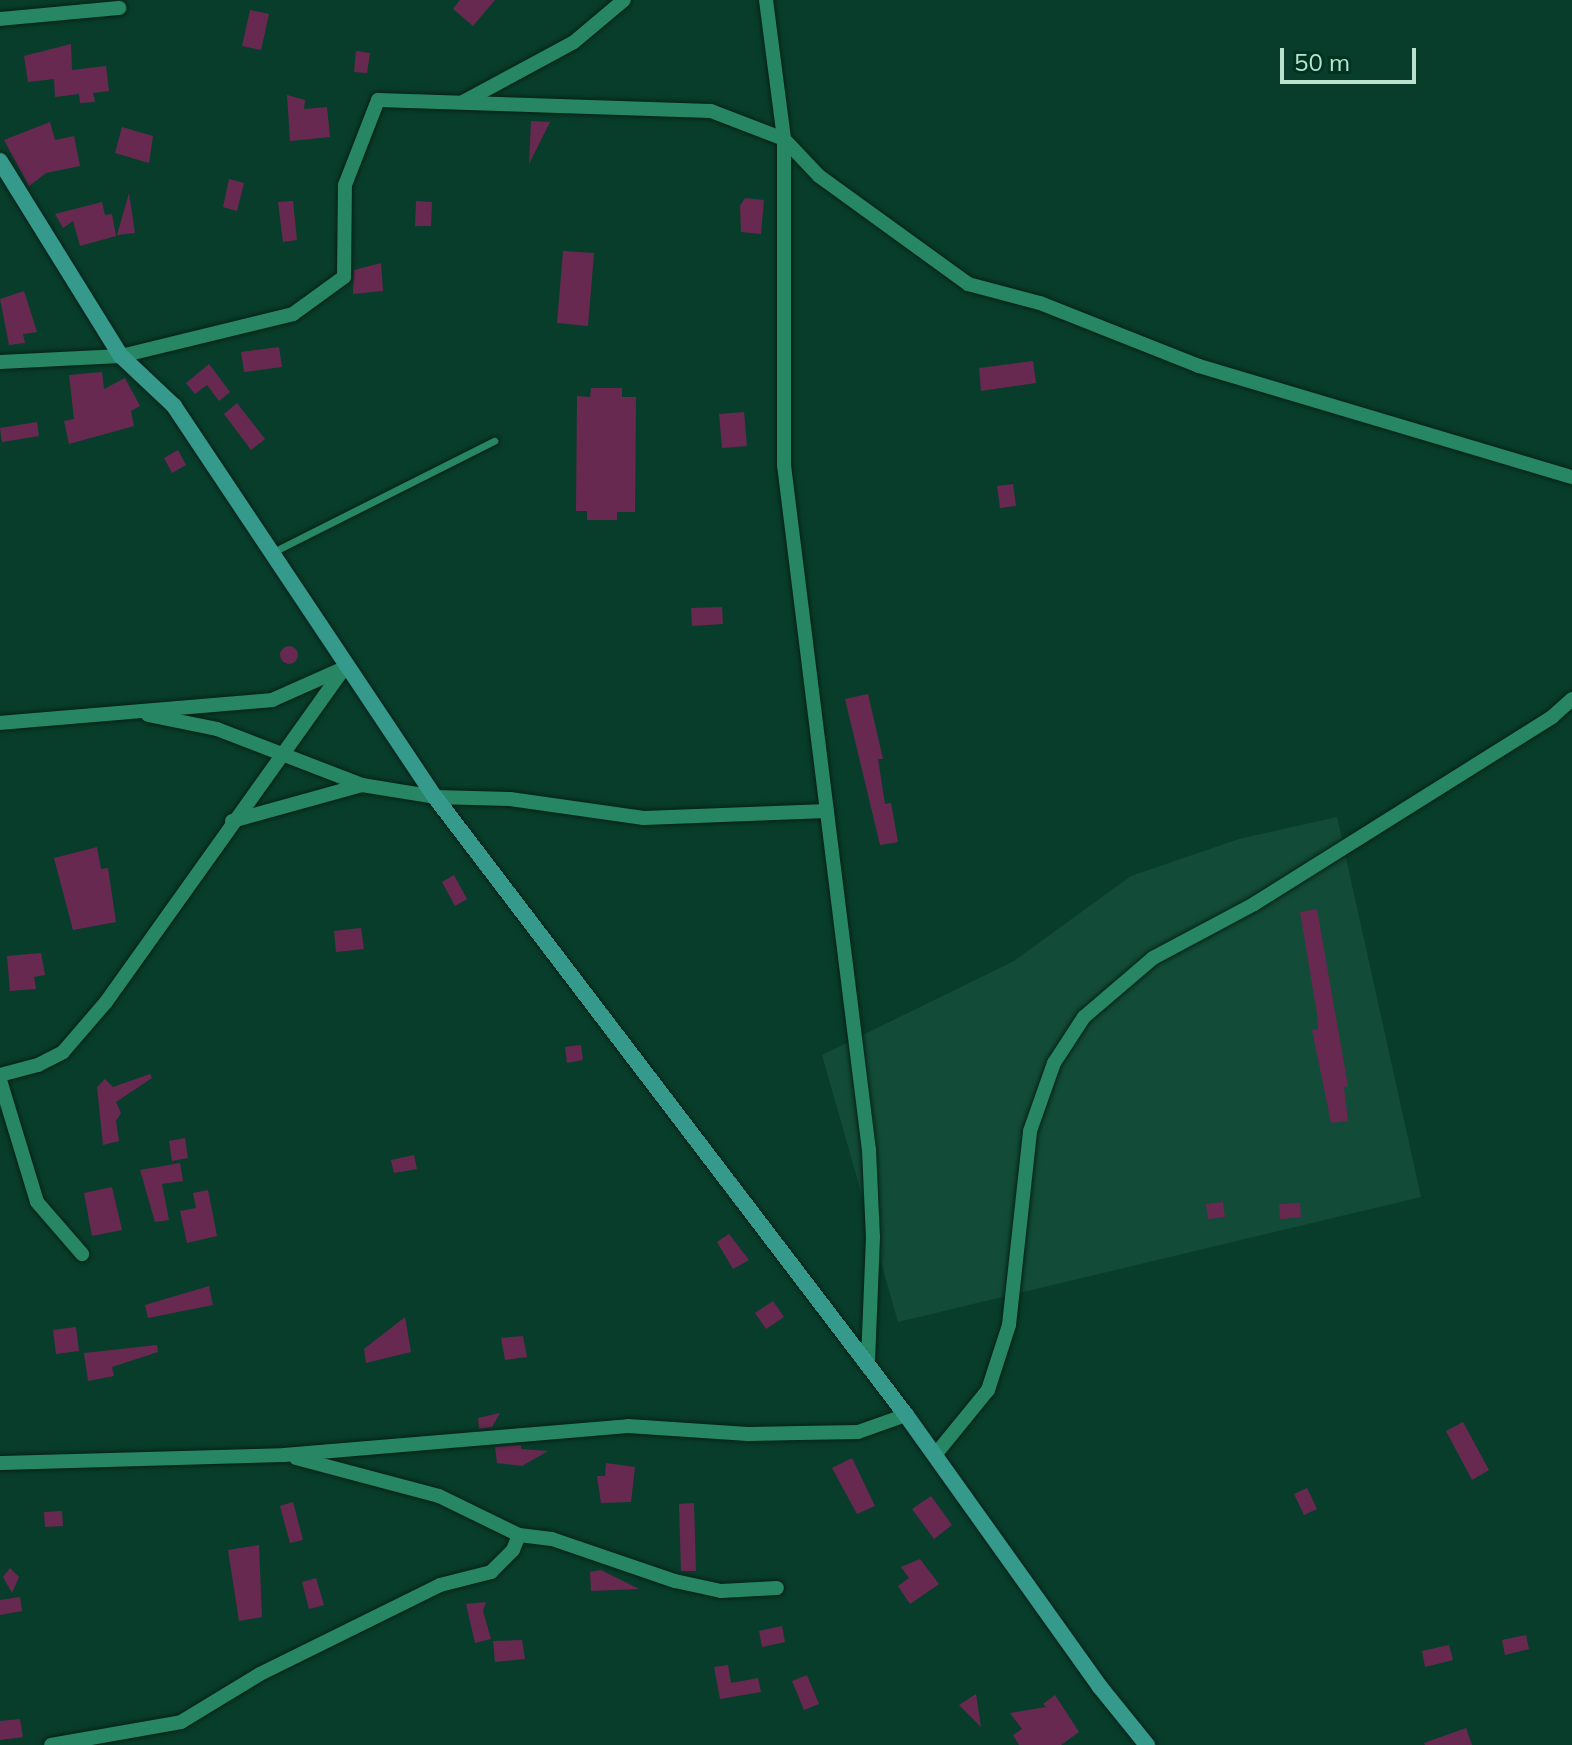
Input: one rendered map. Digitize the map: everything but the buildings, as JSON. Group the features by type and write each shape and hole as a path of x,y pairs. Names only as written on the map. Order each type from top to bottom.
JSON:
{"main road":[{"path":"0,161 121,356 174,406 345,667 435,797 868,1364 1147,1745"}],"street":[{"path":"463,102 574,42 624,0"},
{"path":"766,0 784,139 784,465 869,1150 873,1237 868,1364"},
{"path":"0,19 119,8"},
{"path":"0,362 121,356 293,314 344,277 345,185 378,100 711,111 784,139 819,176 968,284 1040,303 1199,366 1572,477"},
{"path":"0,723 148,715 272,700 345,667"},
{"path":"82,1254 37,1202 0,1077 38,1065 63,1052 106,1002 232,821 345,667"},
{"path":"935,1455 988,1390 1009,1325 1030,1131 1054,1063 1084,1017 1153,958 1254,904 1572,699"},
{"path":"148,715 217,729 362,785 435,797 510,799 644,818 827,811"},
{"path":"232,821 362,785"},
{"path":"0,1463 284,1455 628,1426 748,1434 858,1432 906,1415"},
{"path":"284,1455 439,1496 519,1535 552,1539 721,1591 777,1588"},
{"path":"51,1745 181,1722 260,1674 440,1585 491,1572 513,1550 519,1535"}],"lane":[{"path":"270,553 494,441"}],"shaded area":[{"path":"1337,817 1421,1197 898,1322 822,1055 1014,961 1131,876 1239,839"}]}
